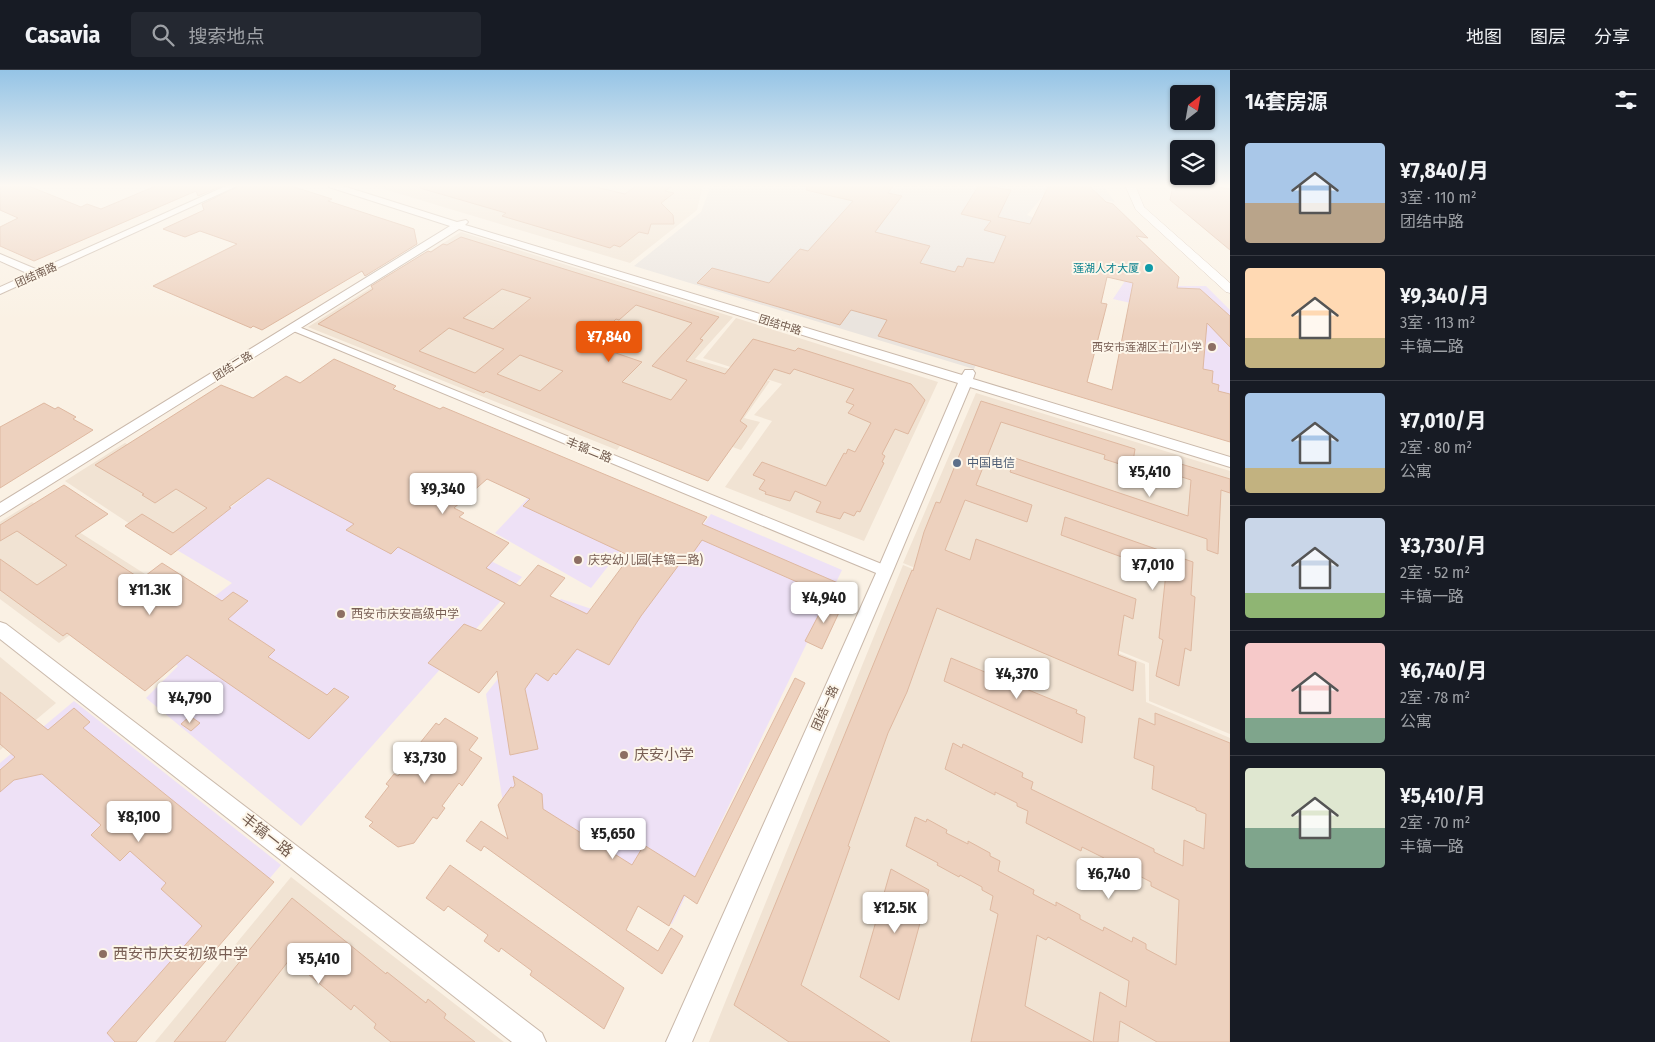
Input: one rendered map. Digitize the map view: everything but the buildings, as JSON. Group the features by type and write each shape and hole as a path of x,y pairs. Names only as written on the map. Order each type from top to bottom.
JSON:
{"main road":[{"path":"1165,230 1230,288"}],"street":[{"name":"团结南路","path":"0,291 34,272 124,230"},
{"name":"团结南路","path":"0,283 34,272 130,230"},
{"name":"团结二路","path":"0,510 449,230"},
{"name":"团结中路","path":"485,230 967,377 1230,462"},
{"path":"0,257 34,272"},
{"name":"丰镐二路","path":"294,328 885,572"},
{"name":"团结中路","path":"967,377 1230,452"},
{"name":"团结一路","path":"679,1042 885,572 967,377"},
{"name":"丰镐一路","path":"0,629 534,1042"}],"shaded area":[{"path":"521,230 671,230 630,263"},
{"path":"678,230 1034,230 1023,265 974,369 634,266"},
{"path":"461,232 733,317 695,359 770,381 744,418 760,422 741,450 642,415 617,450 308,327"},
{"name":"西安市莲湖区土门小学","path":"1129,275 1178,286 1206,286 1230,310 1230,400 1199,392 1197,318 1113,299"},
{"path":"736,318 938,382 864,541 725,487 772,421 754,415 782,384 703,358"},
{"path":"976,393 1230,471 1230,734 1149,701 1149,663 903,563"},
{"path":"125,443 229,502 168,549 65,481"},
{"name":"西安市庆安高级中学","path":"292,459 522,577 301,826 146,698 178,666 151,645 232,583 177,550"},
{"name":"庆安幼儿园(丰镐二路)","path":"547,478 642,523 591,588 495,533"},
{"path":"32,502 145,574 139,584 59,643 0,599 0,522"},
{"name":"庆安小学","path":"711,514 842,570 672,924 505,816 486,694 561,599 632,622"},
{"path":"903,565 1145,664 1146,702 1230,738 1230,1042 709,1042"},
{"path":"0,657 56,703 0,750"},
{"name":"西安市庆安初级中学","path":"74,701 281,865 131,1042 0,1042 0,763"},
{"path":"291,877 504,1042 155,1042"}],"place":[{"name":"莲湖人才大厦","path":"1149,268"},
{"name":"西安市莲湖区土门小学","path":"1212,347"},
{"name":"中国电信","path":"957,463"},
{"name":"庆安幼儿园(丰镐二路)","path":"578,560"},
{"name":"西安市庆安高级中学","path":"341,614"},
{"name":"庆安小学","path":"624,755"},
{"name":"西安市庆安初级中学","path":"103,954"}]}
